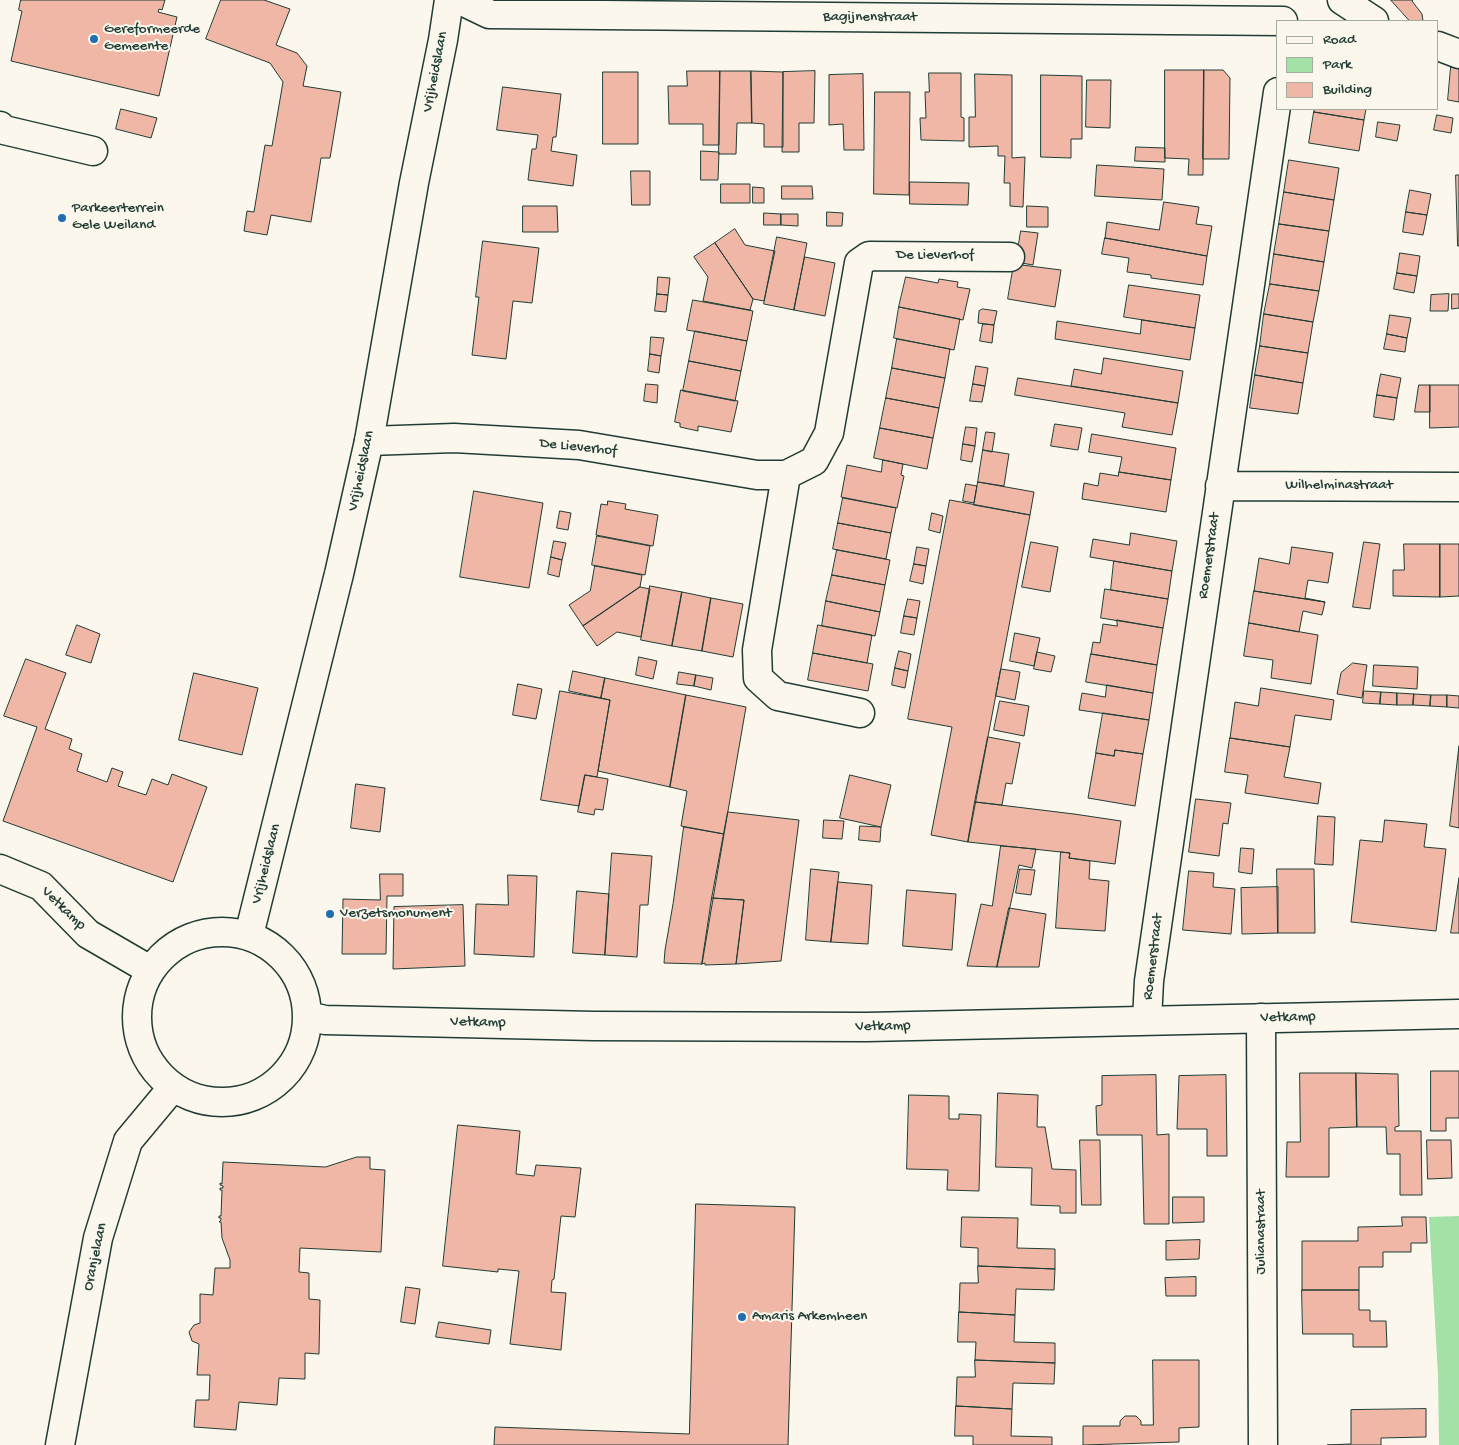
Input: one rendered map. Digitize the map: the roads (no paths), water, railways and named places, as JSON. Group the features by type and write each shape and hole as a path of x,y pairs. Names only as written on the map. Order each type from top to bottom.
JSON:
{"street":[{"name":"Vrijheidslaan","path":"249,936 339,574 369,441 414,183 443,40 449,0"},
{"name":"Bagijnenstraat","path":"460,0 489,14 1276,21"},
{"path":"1283,0 1284,20"},
{"path":"1342,0 1372,20"},
{"path":"1439,46 1459,54"},
{"name":"Roemerstraat","path":"1148,1020 1149,981 1276,106"},
{"path":"0,126 4,130 93,151"},
{"name":"De Lieverhof","path":"369,441 454,438 578,445 757,475 786,475 814,461 829,434 859,263 868,256 1010,257"},
{"path":"786,475 758,650 758,678 778,696 860,712"},
{"name":"Wilhelminastraat","path":"1220,486 1459,487"},
{"name":"Vetkamp","path":"0,869 41,886 88,934 150,970"},
{"path":"212,932 249,936 286,960 298,977 305,995 308,1016 304,1042 292,1066 274,1085 250,1098 224,1102 197,1099 173,1087 149,1061 137,1027 140,991 150,970 177,944 212,932"},
{"name":"Vetkamp","path":"308,1016 325,1020 544,1025 857,1027 1459,1014"},
{"name":"Julianastraat","path":"1261,1018 1263,1445"},
{"name":"Oranjelaan","path":"60,1445 98,1238 128,1141 173,1087"}],"place":[{"name":"Gereformeerde Gemeente","path":"94,39"},
{"name":"Parkeerterrein Gele Weiland","path":"62,218"},
{"name":"Verzetsmonument","path":"330,914"},
{"name":"Amaris Arkemheen","path":"742,1317"}]}
